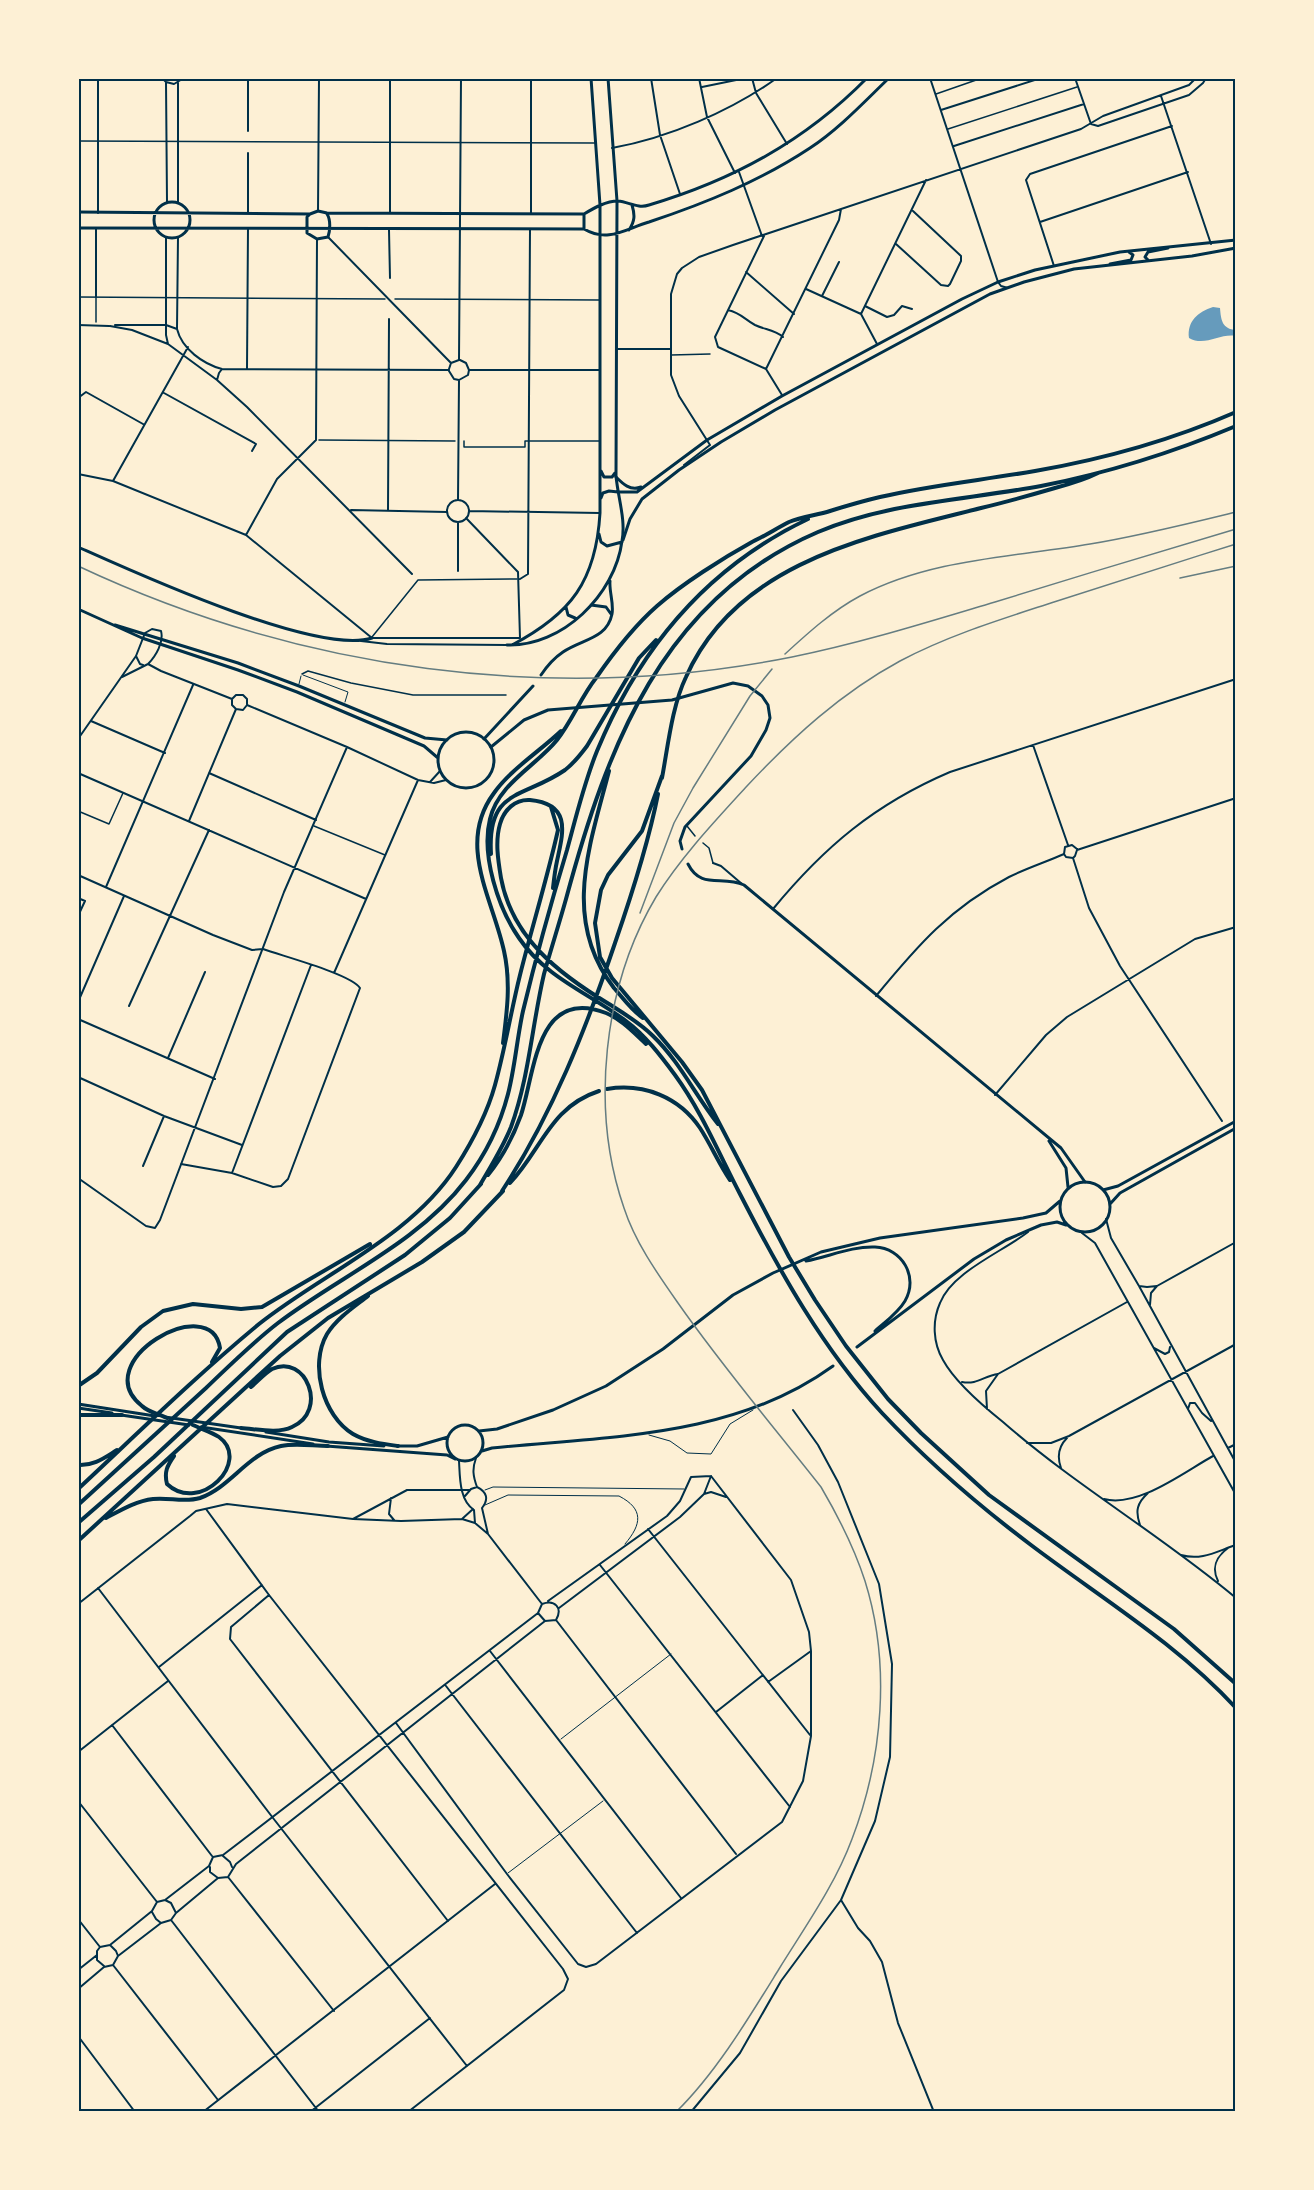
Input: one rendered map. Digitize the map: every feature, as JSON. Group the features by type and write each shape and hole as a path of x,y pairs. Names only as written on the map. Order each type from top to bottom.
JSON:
{"highway":[{"path":"1236,412 1173,436 1098,458 1043,470 878,497 789,522 746,546 654,608 618,648 591,684 558,739 513,782 495,804 490,816 488,835 488,850 500,903 518,938 540,963 558,978 622,1018 656,1052 691,1099 784,1277 835,1355 878,1409 952,1482 1032,1546 1171,1646 1209,1679 1236,1708"},
{"path":"480,1185 510,1128 521,1094 544,974 582,839 616,746 646,688 684,632 726,588 776,554 817,532 862,516 908,506 1043,485 1106,470 1148,458 1236,426"},
{"path":"502,1191 542,1123 589,1018 647,845 679,696 686,677 707,639 721,621 762,587 827,552 912,524 1084,480 1106,470"},
{"path":"492,868 490,842 492,822 497,810 507,800 566,770 587,746 639,658 703,590 735,564 782,532 814,516"},
{"path":"78,1505 274,1326 315,1296 393,1247 439,1211 466,1180 488,1145 503,1113 522,1018 551,904 597,752 627,689 663,633"},
{"path":"500,1061 509,983 502,943 480,876 477,844 479,825 486,805 500,785 568,724"},
{"path":"616,746 585,870 584,918 593,953 603,972 636,1013 650,1023"},
{"path":"662,776 642,831 608,875 601,890 595,923 596,940 604,965 617,984 682,1062 702,1090 798,1272 846,1346 888,1399 905,1416 989,1495 1174,1629 1236,1684"},
{"path":"551,904 564,830 557,812 551,807 538,801 518,802 503,815 497,842 504,893 520,928 531,944 564,975 633,1018 654,1036 680,1067 708,1112 722,1129"},
{"path":"78,1489 209,1367 290,1300 390,1234 426,1205 455,1169 471,1142 494,1086 519,978 558,830 551,807"},
{"path":"78,1523 173,1440 287,1332 405,1255 450,1218 504,1154 520,1116 535,1055 543,1033 560,1016 576,1009 606,1013 625,1025 656,1052"},
{"path":"607,1089 639,1089 659,1094 677,1104 698,1126 721,1168 738,1191"},
{"path":"78,1541 280,1356 328,1318 422,1262 464,1232 518,1175 560,1115 574,1103 599,1091"},
{"path":"78,1386 97,1372 141,1327 163,1311 193,1305 241,1309 262,1307 390,1234"},
{"path":"384,1283 333,1326 321,1349 320,1376 328,1404 343,1426 364,1439 398,1446"},
{"path":"167,1418 144,1408 130,1393 128,1384 131,1368 139,1352 164,1335 180,1328 198,1325 212,1330 219,1343 218,1353 209,1367"},
{"path":"237,1396 272,1369 283,1367 294,1369 302,1375 312,1394 308,1413 292,1427 281,1430 241,1428"},
{"path":"78,1415 122,1415"},
{"path":"179,1449 167,1466 165,1476 167,1484 173,1490 189,1495 198,1493 209,1488 224,1475 230,1459 224,1442 218,1436 193,1425"},
{"path":"78,1465 88,1466 97,1463 128,1443"},
{"path":"100,1521 129,1506 153,1499 191,1500 213,1492 258,1455 270,1449 283,1445 328,1446"}],"main road":[{"path":"510,645 542,628 566,607 582,583 591,563 598,533 600,513 600,205 591,78"},
{"path":"608,78 618,201 616,476 622,518 622,542"},
{"path":"78,212 310,214 318,211 327,213 584,214 600,205 618,201 644,207 680,196 737,173 787,144 832,111 867,78"},
{"path":"78,228 584,229 600,236 618,233 699,206 745,185 811,147 859,108 888,78"},
{"path":"167,202 178,203 189,212 189,228 178,237 166,237 156,228 154,220 156,212 167,202"},
{"path":"628,231 634,223 635,214 632,205"},
{"path":"310,214 307,218 307,233 317,239 328,237 327,213"},
{"path":"584,214 584,229"},
{"path":"600,499 603,493 609,491 637,492 707,440 782,396 998,282 1054,266 1120,252 1236,240"},
{"path":"1154,261 1146,259 1146,253 1173,247"},
{"path":"510,645 537,641 577,619 591,605 610,579 630,519 642,499 721,441 775,410 960,309 1008,288 1074,269 1154,261 1236,248"},
{"path":"1102,266 1132,259 1132,252 1120,252"},
{"path":"600,469 604,477 608,478 612,477 616,470"},
{"path":"616,476 630,488 637,489 646,486"},
{"path":"598,533 601,542 607,546 622,542"},
{"path":"78,547 160,582 266,622 307,634 360,641 372,638"},
{"path":"541,675 550,662 564,651 603,632 608,627 613,609 610,579"},
{"path":"591,605 606,607 612,616"},
{"path":"566,607 569,616 577,619"},
{"path":"78,609 142,638 297,692 424,746 438,759"},
{"path":"113,625 122,625 162,638 299,686 424,738 447,741"},
{"path":"491,747 524,720 540,712 566,707 672,700 733,683 748,686 762,696 768,705 770,718 759,743 708,805 687,825 681,837 682,849"},
{"path":"484,739 533,686"},
{"path":"461,733 469,733 484,739 491,747 493,755 492,770 483,783 468,788 453,785 446,780 440,771 438,759 447,741 461,733"},
{"path":"688,864 693,873 701,879 731,881 744,885 1061,1148 1085,1182"},
{"path":"1103,1190 1118,1186 1236,1121"},
{"path":"1060,1202 1061,1217 1066,1225 1082,1233 1096,1230 1107,1220 1110,1206 1120,1193 1236,1128"},
{"path":"457,1460 448,1449 448,1437 450,1432 460,1426 470,1426 479,1431 490,1431 509,1426 553,1410 606,1386 663,1349 733,1295 773,1273 821,1252 880,1238 1007,1222 1050,1211 1060,1202 1068,1187 1066,1168 1046,1137"},
{"path":"1068,1187 1085,1182 1096,1185 1103,1190 1110,1206"},
{"path":"857,1347 974,1259 1032,1229 1051,1222 1066,1225"},
{"path":"801,1261 872,1246 886,1248 902,1259 910,1280 906,1298 900,1308 863,1343"},
{"path":"78,1406 122,1415 328,1446 447,1455 457,1460 471,1461 482,1452 492,1448 647,1434 694,1426 753,1410 786,1395 833,1366"},
{"path":"78,1406 328,1442 417,1446 434,1443 448,1437"},
{"path":"479,1431 483,1441 482,1452"}],"street":[{"path":"98,78 98,213"},
{"path":"162,78 166,82 178,83 184,78"},
{"path":"248,78 248,131"},
{"path":"318,211 319,78"},
{"path":"390,78 390,213"},
{"path":"459,360 461,78"},
{"path":"531,78 531,214"},
{"path":"651,78 660,135 680,196"},
{"path":"699,78 707,117 745,185 763,235 714,337 718,347 766,369 782,396"},
{"path":"701,87 747,78"},
{"path":"752,78 756,93 787,144"},
{"path":"612,148 660,135 707,117 756,93 777,78"},
{"path":"930,78 998,282 1008,288"},
{"path":"936,94 982,78"},
{"path":"941,110 1041,78"},
{"path":"1075,78 1091,124"},
{"path":"679,470 710,445 674,385 671,375 671,294 677,274 699,257 1091,124 1103,116 1189,85 1196,78"},
{"path":"1091,124 1098,126 1189,95 1206,78"},
{"path":"166,82 167,202"},
{"path":"178,83 178,203"},
{"path":"948,130 1078,87"},
{"path":"1161,96 1211,244"},
{"path":"954,146 1084,104"},
{"path":"1054,266 1026,180 1030,174 1172,126"},
{"path":"78,141 596,143"},
{"path":"248,153 248,213"},
{"path":"1040,222 1188,172"},
{"path":"861,314 926,180"},
{"path":"766,369 839,220 841,209"},
{"path":"896,244 941,285 950,284 961,261 960,256 913,210"},
{"path":"96,228 96,322"},
{"path":"247,369 248,228"},
{"path":"389,229 390,278"},
{"path":"372,638 418,580 519,579 528,574 530,229"},
{"path":"166,237 168,344"},
{"path":"178,237 177,328 188,347 209,366 222,369 449,370"},
{"path":"328,237 451,363"},
{"path":"246,535 277,479 316,440 317,239"},
{"path":"822,296 839,262"},
{"path":"746,272 794,314"},
{"path":"806,289 861,314 878,345"},
{"path":"78,297 385,299"},
{"path":"395,299 600,300"},
{"path":"865,306 887,317 894,315 902,306 912,309"},
{"path":"728,310 744,316 754,324 769,328 783,337"},
{"path":"388,319 388,511"},
{"path":"78,326 166,325 177,328"},
{"path":"110,326 132,330 168,344 217,380 412,574"},
{"path":"113,481 188,347"},
{"path":"616,349 670,349"},
{"path":"670,355 710,354"},
{"path":"451,363 459,360 466,363 469,370"},
{"path":"451,363 450,375 459,380 464,379 469,370"},
{"path":"217,380 222,369"},
{"path":"469,370 600,370"},
{"path":"458,500 459,380"},
{"path":"78,398 86,392 144,425"},
{"path":"164,393 256,444 252,451"},
{"path":"319,440 454,441"},
{"path":"464,441 464,447 525,447 525,441 600,441"},
{"path":"78,474 113,481 246,535 372,638 520,638 518,572 466,519"},
{"path":"458,500 467,505 469,511 466,519 458,522 453,521 447,512 448,506 458,500"},
{"path":"350,510 447,512"},
{"path":"469,511 600,513"},
{"path":"458,522 458,571"},
{"path":"78,739 136,657 145,633 157,629 161,632 162,638 148,664"},
{"path":"360,641 387,644 510,645"},
{"path":"136,657 140,664 144,665"},
{"path":"120,678 148,664 232,699"},
{"path":"302,674 308,671 351,683 413,695 506,695"},
{"path":"772,909 825,850 851,828 881,807 915,788 950,772 1236,679"},
{"path":"106,887 194,685"},
{"path":"236,695 243,695 247,699 247,705 243,710 236,709 232,705 232,699 236,695"},
{"path":"247,705 418,780 429,782 446,780"},
{"path":"189,821 236,709"},
{"path":"91,721 165,753"},
{"path":"1033,745 1068,845"},
{"path":"78,1178 146,1226 155,1228 215,1079 295,868 347,747"},
{"path":"429,782 438,776 440,771"},
{"path":"209,773 316,820"},
{"path":"78,774 366,899"},
{"path":"334,973 418,780"},
{"path":"78,811 109,824 123,793"},
{"path":"1077,850 1236,798"},
{"path":"314,825 386,855"},
{"path":"687,825 695,837"},
{"path":"129,1006 208,830"},
{"path":"703,843 709,848 713,863 721,866 744,885"},
{"path":"1068,845 1072,845 1077,850"},
{"path":"1064,854 1065,847 1068,845"},
{"path":"1077,850 1073,858 1089,908 1129,981 1222,1121"},
{"path":"1064,854 1066,857 1073,858"},
{"path":"876,996 928,934 955,912 1010,876 1064,854"},
{"path":"78,875 252,950 263,949 334,973 357,983 360,988 288,1179 281,1186 273,1187 232,1173 181,1164"},
{"path":"78,1002 124,896"},
{"path":"78,898 85,901 78,916"},
{"path":"995,1095 1056,1026 1085,1005 1129,981 1196,939 1236,927"},
{"path":"232,1173 311,965"},
{"path":"168,1058 205,972"},
{"path":"78,1019 215,1079"},
{"path":"78,1077 164,1116 242,1145"},
{"path":"143,1166 164,1116"},
{"path":"1107,1220 1111,1238 1236,1463"},
{"path":"1032,1229 965,1275 949,1289 940,1301 935,1321 937,1345 942,1360 987,1409 1025,1442 1236,1598"},
{"path":"1082,1233 1095,1244 1236,1495"},
{"path":"1139,1286 1157,1286 1236,1242"},
{"path":"1150,1308 1150,1297 1157,1286"},
{"path":"960,1381 976,1383 990,1375 998,1374 1127,1302"},
{"path":"1025,1442 1051,1443 1069,1436 1236,1344"},
{"path":"1152,1347 1164,1354 1169,1352 1170,1346"},
{"path":"987,1409 986,1391 998,1374"},
{"path":"1188,1411 1189,1405 1195,1403 1213,1423"},
{"path":"692,2112 740,2053 781,1981 841,1900 875,1821 890,1757 892,1664 879,1584 850,1508 828,1463 793,1410"},
{"path":"1061,1469 1058,1460 1059,1450 1069,1436"},
{"path":"1228,1448 1236,1444"},
{"path":"1101,1498 1123,1501 1150,1491 1213,1456"},
{"path":"476,1458 473,1469 477,1487"},
{"path":"457,1460 462,1490 468,1505 473,1509 475,1522"},
{"path":"213,1857 223,1856 538,1614 542,1604 667,1516 680,1501 691,1477 711,1476"},
{"path":"559,1608 680,1517 704,1494 711,1476"},
{"path":"396,1723 507,1874 578,1964 586,1967 596,1964 736,1854 782,1822 803,1781 811,1736 811,1651 808,1632 791,1580 711,1476"},
{"path":"353,1519 407,1490 470,1490 477,1487 483,1490 486,1502 483,1507 488,1534"},
{"path":"465,1496 470,1490"},
{"path":"1141,1527 1137,1515 1138,1506 1142,1498 1150,1491"},
{"path":"704,1494 711,1492 728,1498"},
{"path":"391,1498 389,1514 394,1520"},
{"path":"78,1604 190,1516 227,1504 353,1519 462,1519 475,1522 488,1534 542,1604"},
{"path":"462,1519 473,1509 483,1507"},
{"path":"206,1509 269,1595 563,1969 568,1979 564,1990 408,2112"},
{"path":"648,1529 811,1736"},
{"path":"1179,1554 1194,1557 1206,1556 1236,1543"},
{"path":"1219,1584 1215,1564 1219,1555 1230,1546"},
{"path":"600,1565 790,1807"},
{"path":"158,1668 262,1585"},
{"path":"98,1588 273,1818 467,2066"},
{"path":"269,1595 231,1627 230,1639 448,1921"},
{"path":"548,1601 555,1603 559,1608 556,1620"},
{"path":"538,1614 545,1621"},
{"path":"228,1877 232,1867 402,1732 545,1621 556,1620"},
{"path":"556,1620 736,1854"},
{"path":"490,1651 681,1898"},
{"path":"768,1682 811,1651"},
{"path":"716,1712 763,1675"},
{"path":"78,1752 168,1681"},
{"path":"446,1686 637,1933"},
{"path":"112,1725 213,1857"},
{"path":"78,1801 156,1902"},
{"path":"223,1856 232,1867"},
{"path":"156,1902 165,1900 209,1866 213,1857"},
{"path":"209,1866 210,1872 218,1878"},
{"path":"78,1989 104,1967 113,1965 118,1956 161,1923 171,1920 176,1913 218,1878 228,1877"},
{"path":"228,1877 334,2011"},
{"path":"203,2112 495,1884"},
{"path":"165,1900 171,1903 176,1913"},
{"path":"841,1900 882,1962 898,2023 934,2112"},
{"path":"100,1947 110,1946 152,1911 156,1902"},
{"path":"152,1911 161,1923"},
{"path":"78,1919 100,1947"},
{"path":"171,1920 319,2112"},
{"path":"110,1946 118,1956"},
{"path":"100,1947 97,1960 104,1967"},
{"path":"78,1970 97,1955"},
{"path":"113,1965 218,2100"},
{"path":"310,2112 430,2018"},
{"path":"78,2036 135,2112"}],"lane":[{"path":"297,692 302,674 348,692 344,704"},
{"path":"647,1434 670,1441 687,1453 711,1454 730,1424 753,1410"},
{"path":"483,1490 493,1487 686,1489"},
{"path":"483,1507 508,1495 619,1496 631,1502 637,1512 638,1522 635,1532 623,1547"},
{"path":"559,1741 671,1654"},
{"path":"507,1874 604,1800"}],"water":[{"path":"1213,307 1220,308 1223,323 1228,328 1236,330 1236,336 1224,336 1207,341 1189,338 1190,327 1195,318"}],"railway":[{"path":"785,654 840,608 860,596 915,574 972,561 1127,537 1236,512"},
{"path":"78,566 162,602 249,631 337,653 428,668 518,677 610,678 701,671 792,657 869,639 1236,529"},
{"path":"676,2112 705,2080 744,2025 819,1906 845,1856 863,1808 871,1776 877,1744 880,1678 878,1645 865,1581 834,1509 821,1487 730,1373 670,1292 640,1245 624,1208 613,1170 607,1131 605,1090 607,1049 624,969 638,932 656,897 687,854 782,750 858,687 900,661 957,635 1236,544"},
{"path":"1180,578 1236,566"},
{"path":"640,913 674,823 750,696 772,669"}]}
